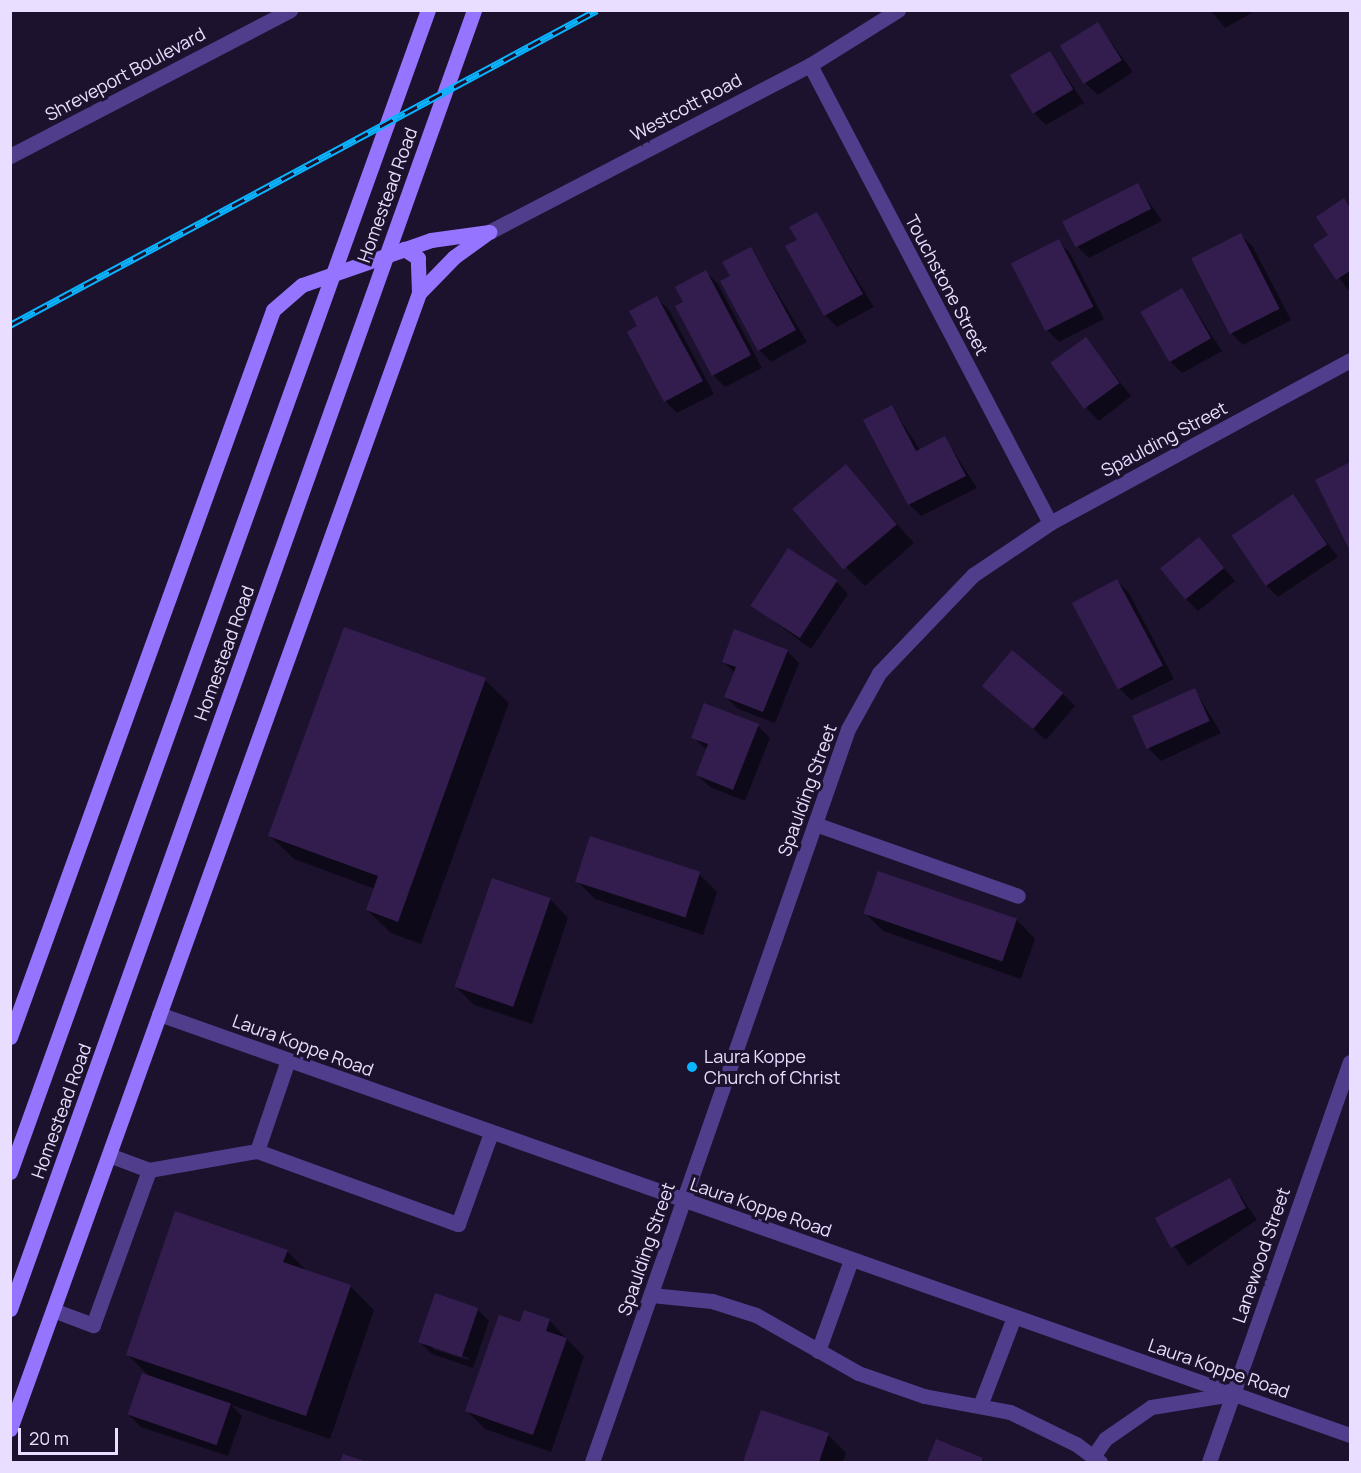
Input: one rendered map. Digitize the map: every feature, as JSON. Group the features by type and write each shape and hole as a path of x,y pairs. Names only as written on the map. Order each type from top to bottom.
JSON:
{"main road":[{"name":"Homestead Road","path":"10,1172 428,10"},
{"name":"Homestead Road","path":"10,1309 474,10"},
{"path":"10,1037 273,310 302,285 404,249 489,232"},
{"path":"419,293 454,256 489,232"},
{"path":"10,1429 419,293 418,258 404,249"}],"street":[{"name":"Shreveport Boulevard","path":"10,156 290,10"},
{"name":"Westcott Road","path":"489,232 810,65 898,10"},
{"name":"Touchstone Street","path":"810,65 1050,523"},
{"name":"Spaulding Street","path":"592,1462 848,729 879,673 973,575 1050,523 1350,360"},
{"path":"815,824 1018,896"},
{"name":"Laura Koppe Road","path":"159,1014 1350,1435"},
{"path":"257,1151 288,1060"},
{"name":"Lanewood Street","path":"1209,1462 1350,1062"},
{"path":"109,1155 149,1170 257,1151 458,1224 491,1133"},
{"path":"53,1310 93,1325 149,1170"},
{"path":"818,1351 850,1260"},
{"path":"651,1295 712,1301 756,1315 818,1351 900,1389 981,1403 1047,1428 1097,1459 1105,1439 1151,1407 1233,1394"},
{"path":"981,1403 1014,1317"}],"building":[{"path":"1098,22 1122,60 1084,84 1060,46"},
{"path":"1050,51 1073,90 1033,114 1010,75"},
{"path":"1138,183 1151,209 1075,247 1062,222"},
{"path":"1344,198 1350,208 1350,271 1336,280 1313,245 1328,235 1316,217"},
{"path":"817,212 863,294 824,316 785,246 797,240 789,227"},
{"path":"1241,233 1280,309 1230,334 1191,258"},
{"path":"1059,239 1094,307 1045,331 1011,264"},
{"path":"751,247 796,330 758,351 720,281 730,276 722,262"},
{"path":"706,270 751,355 712,376 675,306 683,302 675,287"},
{"path":"1182,288 1211,338 1169,362 1140,312"},
{"path":"657,296 703,381 664,402 627,332 637,326 629,311"},
{"path":"1086,337 1120,383 1084,409 1050,363"},
{"path":"892,405 916,451 945,436 966,476 908,505 863,420"},
{"path":"1350,462 1350,551 1315,480"},
{"path":"846,464 897,525 843,570 792,509"},
{"path":"1293,494 1327,545 1266,586 1232,535"},
{"path":"1199,537 1224,568 1185,600 1160,568"},
{"path":"788,548 837,580 800,638 750,606"},
{"path":"1117,579 1163,666 1118,689 1072,603"},
{"path":"344,627 486,678 398,922 366,910 378,876 268,836"},
{"path":"734,629 788,650 763,712 724,697 736,667 722,662"},
{"path":"1012,650 1063,693 1033,729 982,686"},
{"path":"1195,688 1210,721 1147,749 1132,716"},
{"path":"704,703 759,724 733,790 696,775 708,744 691,738"},
{"path":"590,836 700,872 685,917 575,882"},
{"path":"878,871 1017,919 1002,961 863,914"},
{"path":"492,878 551,898 513,1007 455,987"},
{"path":"1230,1178 1246,1208 1171,1248 1155,1218"},
{"path":"175,1211 288,1250 283,1262 351,1285 306,1416 126,1355"},
{"path":"435,1293 478,1308 462,1357 418,1342"},
{"path":"524,1310 550,1319 546,1331 567,1338 533,1435 465,1411 499,1315 520,1322"},
{"path":"142,1373 231,1404 217,1445 128,1415"},
{"path":"761,1410 829,1433 819,1462 743,1462"},
{"path":"936,1439 983,1458 982,1462 927,1462"},
{"path":"343,1454 367,1462 340,1462"}],"railway":[{"path":"10,325 597,10"}],"place":[{"name":"Laura Koppe Church of Christ","path":"692,1067"}]}
